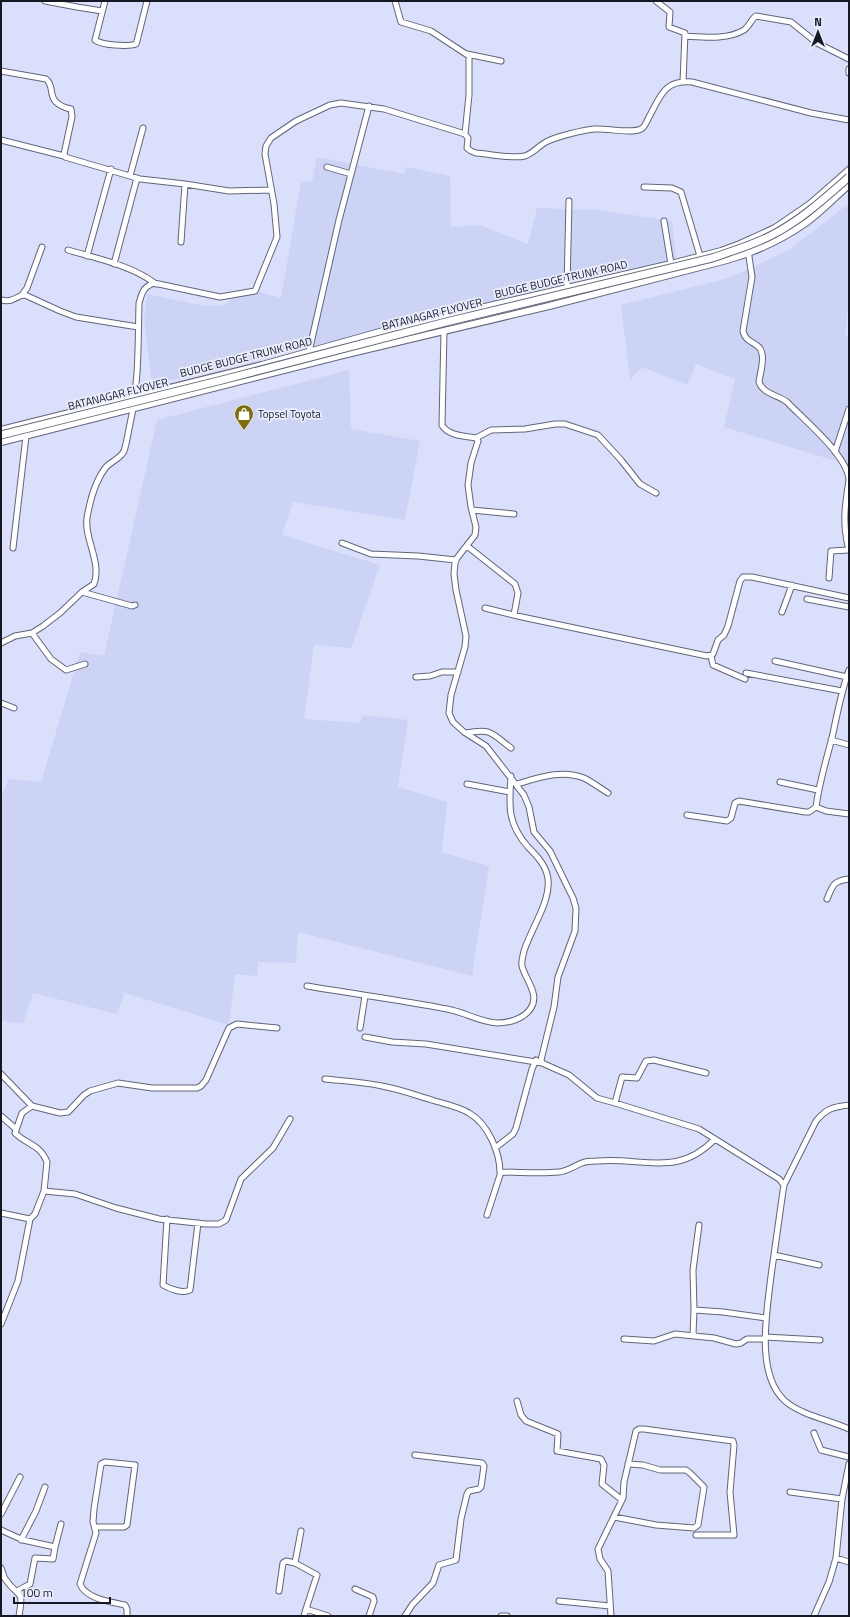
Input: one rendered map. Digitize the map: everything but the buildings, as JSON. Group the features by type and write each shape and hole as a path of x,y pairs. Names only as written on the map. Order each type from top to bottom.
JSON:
{"main road":[{"name":"BATANAGAR FLYOVER","path":"1,435 446,322 712,258 746,247 778,232 816,206 849,177"}],"street":[{"path":"45,1 77,8 102,11"},
{"path":"105,1 95,36 97,42 104,44 133,45 137,41 147,1"},
{"path":"395,1 401,22 431,31 466,54 470,59 465,134 468,138 467,148 476,153 525,156 535,151 542,144 548,141 592,129 640,129 645,125 660,98 670,85 676,82 692,82 811,113 849,120"},
{"path":"656,1 670,12 670,27 685,33 683,82"},
{"path":"685,36 712,37 739,33 746,28 752,18 756,16 791,22 817,43 849,59"},
{"path":"466,54 501,61"},
{"path":"1,72 46,79 51,84 53,98 56,102 71,110 72,117 64,156"},
{"path":"1,643 15,636 32,633 60,613 95,581 94,559 87,523 93,492 99,477 106,467 122,454 127,439 136,396 139,303 143,289 148,285 156,284 220,297 255,291 277,237 277,228 265,154 266,146 271,138 296,121 330,105 341,103 384,109 465,134"},
{"path":"309,352 339,220 369,106"},
{"path":"130,176 143,128"},
{"path":"1,140 111,169 137,178 229,191 271,190"},
{"path":"327,167 351,174"},
{"path":"87,256 111,169"},
{"name":"BUDGE BUDGE TRUNK ROAD","path":"1,430 309,352 394,328 671,264 721,250 747,241 775,228 810,204 849,170"},
{"path":"114,264 137,178"},
{"path":"181,242 185,184"},
{"name":"BUDGE BUDGE TRUNK ROAD","path":"1,442 602,293 727,260 748,253 784,236 808,221 849,186"},
{"path":"644,187 672,188 681,192 700,256"},
{"path":"567,288 569,201"},
{"path":"664,221 671,264"},
{"path":"747,241 752,277 742,331 747,340 758,346 763,354 759,382 760,387 764,391 787,402 836,452 848,472 849,479 844,514 844,526 849,550 831,551 829,578"},
{"path":"1,300 12,301 22,295 27,288 42,247"},
{"path":"68,250 130,269 148,277 156,284"},
{"path":"22,295 76,317 138,327"},
{"path":"444,331 442,425 444,429 452,433 476,438 491,430 525,429 555,424 565,424 598,435 640,484 656,493"},
{"path":"836,452 849,409"},
{"path":"13,548 26,436"},
{"path":"476,438 478,439 478,444 471,463 468,485 476,527 475,535 456,560 454,574 466,636 465,647 451,695 449,713 453,722 466,733 486,746 517,784 529,807 534,832 550,851 573,898 576,908 575,931 558,977 554,1007 542,1055 542,1063"},
{"path":"472,510 514,514"},
{"path":"342,543 371,554 418,556 456,560"},
{"path":"467,546 515,584 518,593 514,615"},
{"path":"745,679 713,665 711,656 718,640 724,635 728,626 741,578 747,576 849,598"},
{"path":"782,612 792,586"},
{"path":"82,592 132,606 136,605"},
{"path":"807,599 849,607"},
{"path":"485,608 711,656"},
{"path":"32,633 51,659 66,670 85,664"},
{"path":"775,661 846,677"},
{"path":"687,815 727,821 731,818 735,803 739,801 806,812 809,812 816,807 818,790 842,691 849,670"},
{"path":"416,677 430,676 442,672 458,672"},
{"path":"746,673 842,691"},
{"path":"1,703 14,708"},
{"path":"466,733 481,730 488,731 510,748"},
{"path":"831,740 849,745"},
{"path":"517,784 549,775 563,774 582,778 608,793"},
{"path":"307,986 447,1009 495,1023 515,1020 530,1010 533,1006 534,994 522,966 522,960 528,940 546,897 548,878 544,868 522,840 510,815 511,776"},
{"path":"780,782 818,790"},
{"path":"467,784 510,792"},
{"path":"816,807 826,811 849,814"},
{"path":"827,899 835,883 840,880 849,879"},
{"path":"360,1028 365,996"},
{"path":"1,1074 32,1106 60,1113 68,1112 84,1095 90,1091 118,1084 152,1088 188,1089 202,1086 229,1028 237,1024 277,1028"},
{"path":"365,1037 392,1042 426,1044 542,1063 569,1075 596,1098 616,1102 699,1129 779,1179 784,1185"},
{"path":"495,1148 512,1134 516,1128 535,1062 542,1055"},
{"path":"616,1102 622,1077 637,1078 646,1060 654,1060 706,1073"},
{"path":"325,1079 384,1086 470,1113 484,1128 495,1148 498,1158 500,1173 487,1215"},
{"path":"849,1105 832,1108 823,1112 816,1121 784,1185 766,1318 765,1338 768,1367 773,1384 786,1402 799,1409 849,1428"},
{"path":"1,1324 18,1281 30,1219 35,1214 44,1191 47,1162 45,1158 34,1145 19,1137 15,1133 22,1113 32,1106"},
{"path":"1,1116 16,1129"},
{"path":"44,1191 75,1194 116,1208 167,1220 220,1224 225,1221 241,1179 273,1148 290,1118"},
{"path":"500,1173 559,1172 573,1168 582,1163 598,1161 629,1161 663,1164 676,1162 694,1157 715,1139"},
{"path":"1,1213 30,1219"},
{"path":"167,1220 163,1285 183,1292 190,1290 198,1223"},
{"path":"693,1335 693,1270 699,1225"},
{"path":"774,1254 819,1264"},
{"path":"694,1310 766,1318"},
{"path":"624,1339 654,1341 671,1334 718,1338 736,1344 741,1343 747,1338 820,1340"},
{"path":"517,1401 521,1415 526,1421 558,1434 557,1450 602,1459 604,1464 602,1484 622,1500"},
{"path":"611,1616 608,1571 600,1559 598,1549 622,1500 634,1434 639,1429 732,1441 734,1445 730,1492 734,1536 696,1535"},
{"path":"814,1433 821,1450 849,1457"},
{"path":"406,1616 412,1605 433,1583 439,1565 456,1560 461,1519 467,1494 469,1491 479,1489 481,1487 484,1466 482,1464 416,1455"},
{"path":"95,1527 124,1527 127,1525 135,1465 102,1463 94,1510 93,1522 96,1535 80,1581 80,1586 92,1595 125,1605 128,1609 127,1616"},
{"path":"614,1517 656,1525 694,1528 698,1525 704,1487 690,1473 686,1470 660,1470 643,1465 628,1464"},
{"path":"814,1616 829,1582 836,1558 842,1499 849,1464"},
{"path":"1,1514 20,1476"},
{"path":"21,1540 36,1511 45,1487"},
{"path":"790,1492 842,1499"},
{"path":"17,1591 30,1584 36,1558 53,1559 61,1524"},
{"path":"1,1530 21,1540 55,1547"},
{"path":"295,1563 301,1532"},
{"path":"836,1558 849,1562"},
{"path":"280,1591 283,1563 286,1561 295,1563 317,1575 304,1616"},
{"path":"1,1568 6,1580 22,1597 19,1616"},
{"path":"355,1589 373,1597 374,1602 369,1616"},
{"path":"559,1601 610,1606"},
{"path":"306,1609 328,1616"},
{"path":"501,1616 507,1616"}],"shaded area":[{"path":"317,157 404,174 406,167 450,176 451,227 480,225 528,244 537,208 599,210 672,221 676,258 528,292 156,384 151,377 144,319 147,294 204,306 223,306 245,288 281,298 301,181 312,182"},
{"path":"848,204 849,302 845,335 849,336 849,465 724,427 735,379 696,364 687,385 642,367 630,380 621,305 729,278 789,250"},
{"path":"349,370 351,429 420,441 405,520 293,502 282,535 380,565 351,648 314,645 304,719 360,723 363,715 408,720 398,787 447,802 442,852 489,866 472,976 298,932 296,963 258,962 257,976 235,974 229,1025 125,993 117,1014 33,993 23,1024 1,1020 1,797 9,779 41,782 80,652 104,656 157,420"}],"place":[{"name":"Topsel Toyota","path":"244,431"}]}
